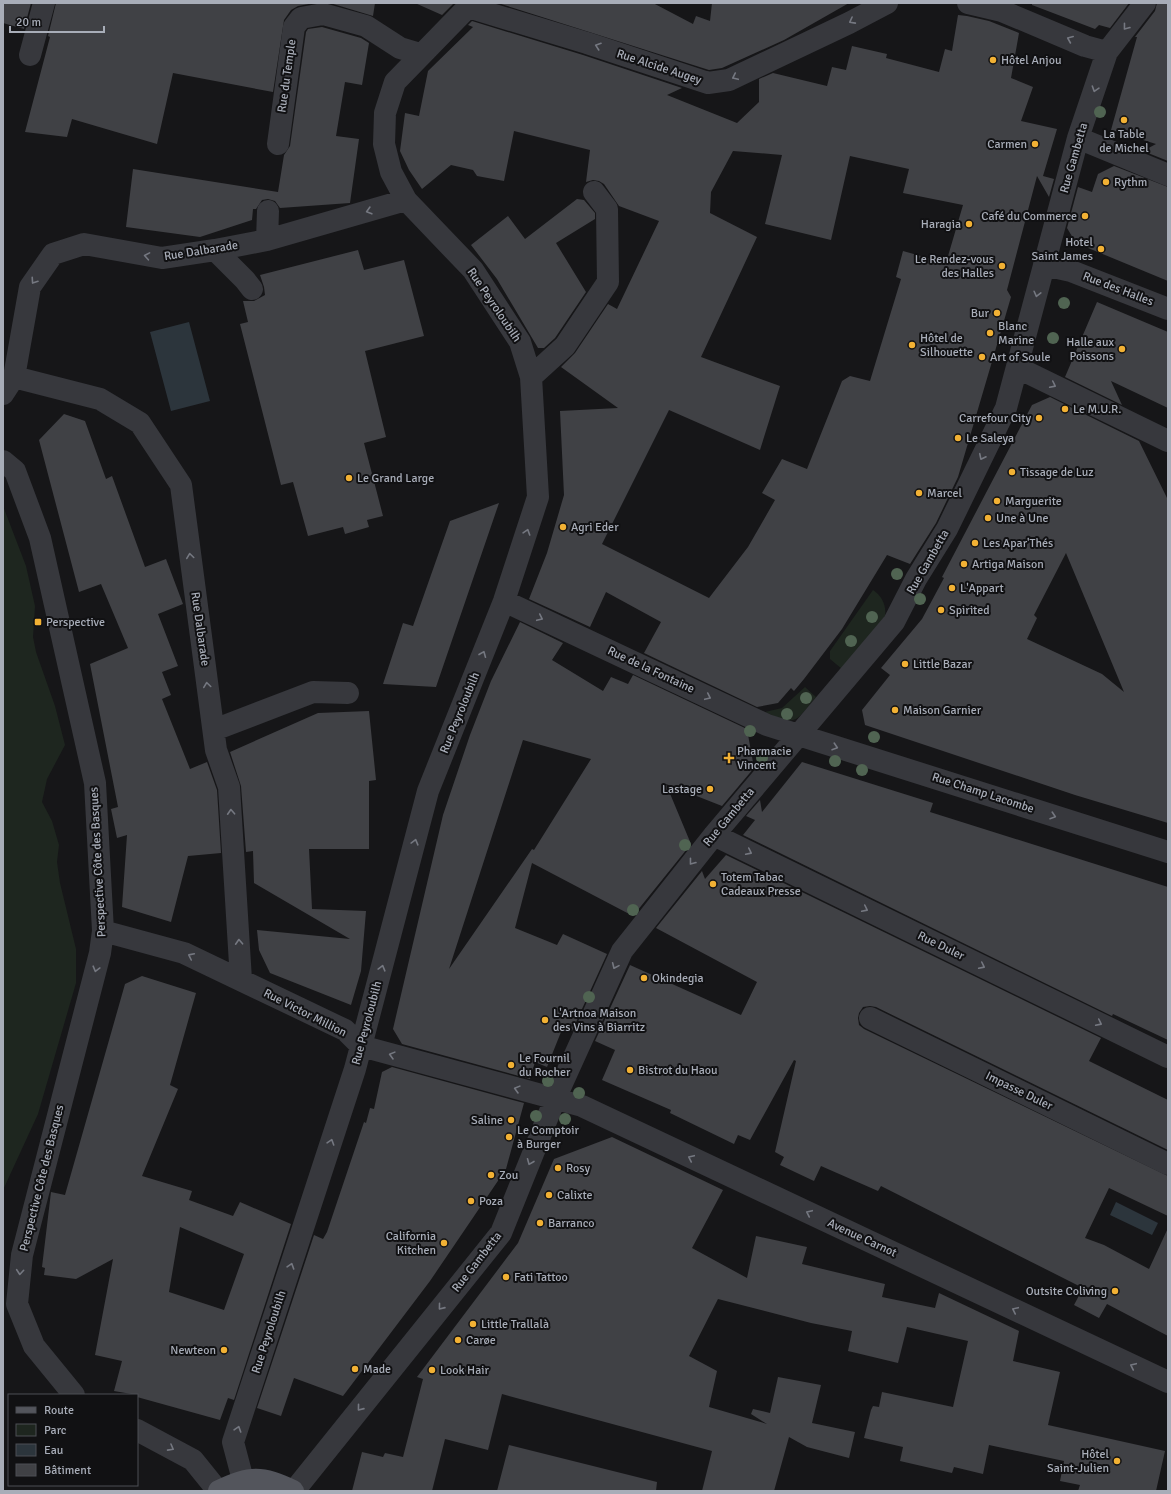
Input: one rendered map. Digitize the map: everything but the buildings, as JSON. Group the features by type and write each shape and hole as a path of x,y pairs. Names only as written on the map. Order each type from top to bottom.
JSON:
{"main road":[{"path":"218,1491 243,1480 270,1480 294,1491"}],"street":[{"path":"30,55 44,3"},
{"name":"Rue Alcide Augey","path":"469,5 708,83 729,80 849,23 887,3"},
{"path":"968,3 1002,11 1085,46 1107,52"},
{"name":"Rue Gambetta","path":"294,1491 501,1233 555,1099 622,951 714,835 894,622 916,579 947,529 1006,408 1018,368 1078,138 1107,52 1145,3"},
{"name":"Rue Peyroloubilh","path":"243,1480 233,1442 361,1046 428,790 504,602 538,497 532,377 520,342 473,270 406,200 391,172 384,144 385,113 395,82 420,54 469,5"},
{"name":"Rue du Temple","path":"278,144 294,27 301,18 324,14 366,26 400,48 420,54"},
{"path":"1078,138 1168,175"},
{"path":"532,377 565,346 608,282 607,209 594,192"},
{"name":"Rue Dalbarade","path":"241,980 229,787 216,750 181,485 140,423 100,399 8,386 30,287 52,254 84,244 162,258 216,250 267,240 406,200"},
{"path":"267,240 268,211"},
{"path":"216,250 252,289"},
{"name":"Rue des Halles","path":"1044,265 1071,271 1168,309"},
{"path":"1018,368 1168,441"},
{"name":"Perspective Côte des Basques","path":"3,461 15,471 40,538 95,783 103,931 100,953 22,1255 17,1304 34,1346 73,1394"},
{"name":"Rue de la Fontaine","path":"504,602 767,725 798,735"},
{"path":"214,730 313,692 348,693"},
{"name":"Rue Champ Lacombe","path":"798,735 1168,852"},
{"name":"Rue Duler","path":"714,835 1168,1057"},
{"name":"Rue Victor Million","path":"103,931 184,953 345,1030 361,1046 555,1099"},
{"name":"Impasse Duler","path":"870,1018 1168,1164"},
{"name":"Avenue Carnot","path":"555,1099 589,1110 1168,1382"},
{"path":"138,1431 193,1460 218,1491"}],"green space":[{"path":"3,506 26,566 35,606 33,637 36,652 55,706 65,745 47,779 42,802 52,821 59,845 57,862 60,883 76,949 76,983 38,1114 3,1190"},
{"path":"873,590 880,596 884,603 884,620 872,637 842,669 830,659 830,651"},
{"path":"805,687 816,697 804,712 795,720 784,720 765,712 782,708"}],"water":[{"path":"189,322 210,401 171,411 150,332"},
{"path":"1116,1202 1158,1223 1152,1235 1110,1215"}],"place":[{"name":"Hôtel Anjou","path":"993,60"},
{"name":"La Table de Michel","path":"1124,120"},
{"name":"Carmen","path":"1035,144"},
{"name":"Rythm","path":"1106,182"},
{"name":"Café du Commerce","path":"1085,216"},
{"name":"Haragia","path":"969,224"},
{"name":"Hotel Saint James","path":"1101,249"},
{"name":"Le Rendez-vous des Halles","path":"1002,266"},
{"name":"Bur","path":"997,313"},
{"name":"Blanc Marine","path":"990,333"},
{"name":"Hôtel de Silhouette","path":"912,345"},
{"name":"Halle aux Poissons","path":"1122,349"},
{"name":"Art of Soule","path":"982,357"},
{"name":"Le M.U.R.","path":"1065,409"},
{"name":"Carrefour City","path":"1039,418"},
{"name":"Le Saleya","path":"958,438"},
{"name":"Tissage de Luz","path":"1012,472"},
{"name":"Le Grand Large","path":"349,478"},
{"name":"Marcel","path":"919,493"},
{"name":"Marguerite","path":"997,501"},
{"name":"Une à Une","path":"988,518"},
{"name":"Agri Eder","path":"563,527"},
{"name":"Les Apar'Thés","path":"975,543"},
{"name":"Artiga Maison","path":"964,564"},
{"name":"L'Appart","path":"952,588"},
{"name":"Spirited","path":"941,610"},
{"name":"Perspective","path":"38,622"},
{"name":"Little Bazar","path":"905,664"},
{"name":"Maison Garnier","path":"895,710"},
{"name":"Pharmacie Vincent","path":"729,758"},
{"name":"Lastage","path":"710,789"},
{"name":"Totem Tabac Cadeaux Presse","path":"713,884"},
{"name":"Okindegia","path":"644,978"},
{"name":"L'Artnoa Maison des Vins à Biarritz","path":"545,1020"},
{"name":"Le Fournil du Rocher","path":"511,1065"},
{"name":"Bistrot du Haou","path":"630,1070"},
{"name":"Saline","path":"511,1120"},
{"name":"Le Comptoir à Burger","path":"509,1137"},
{"name":"Rosy","path":"558,1168"},
{"name":"Zou","path":"491,1175"},
{"name":"Calixte","path":"549,1195"},
{"name":"Poza","path":"471,1201"},
{"name":"Barranco","path":"540,1223"},
{"name":"California Kitchen","path":"444,1243"},
{"name":"Fati Tattoo","path":"506,1277"},
{"name":"Outsite Coliving","path":"1115,1291"},
{"name":"Little Trallalà","path":"473,1324"},
{"name":"Carøe","path":"458,1340"},
{"name":"Newteon","path":"224,1350"},
{"name":"Made","path":"355,1369"},
{"name":"Look Hair","path":"432,1370"},
{"name":"Hôtel Saint-Julien","path":"1117,1461"}]}
